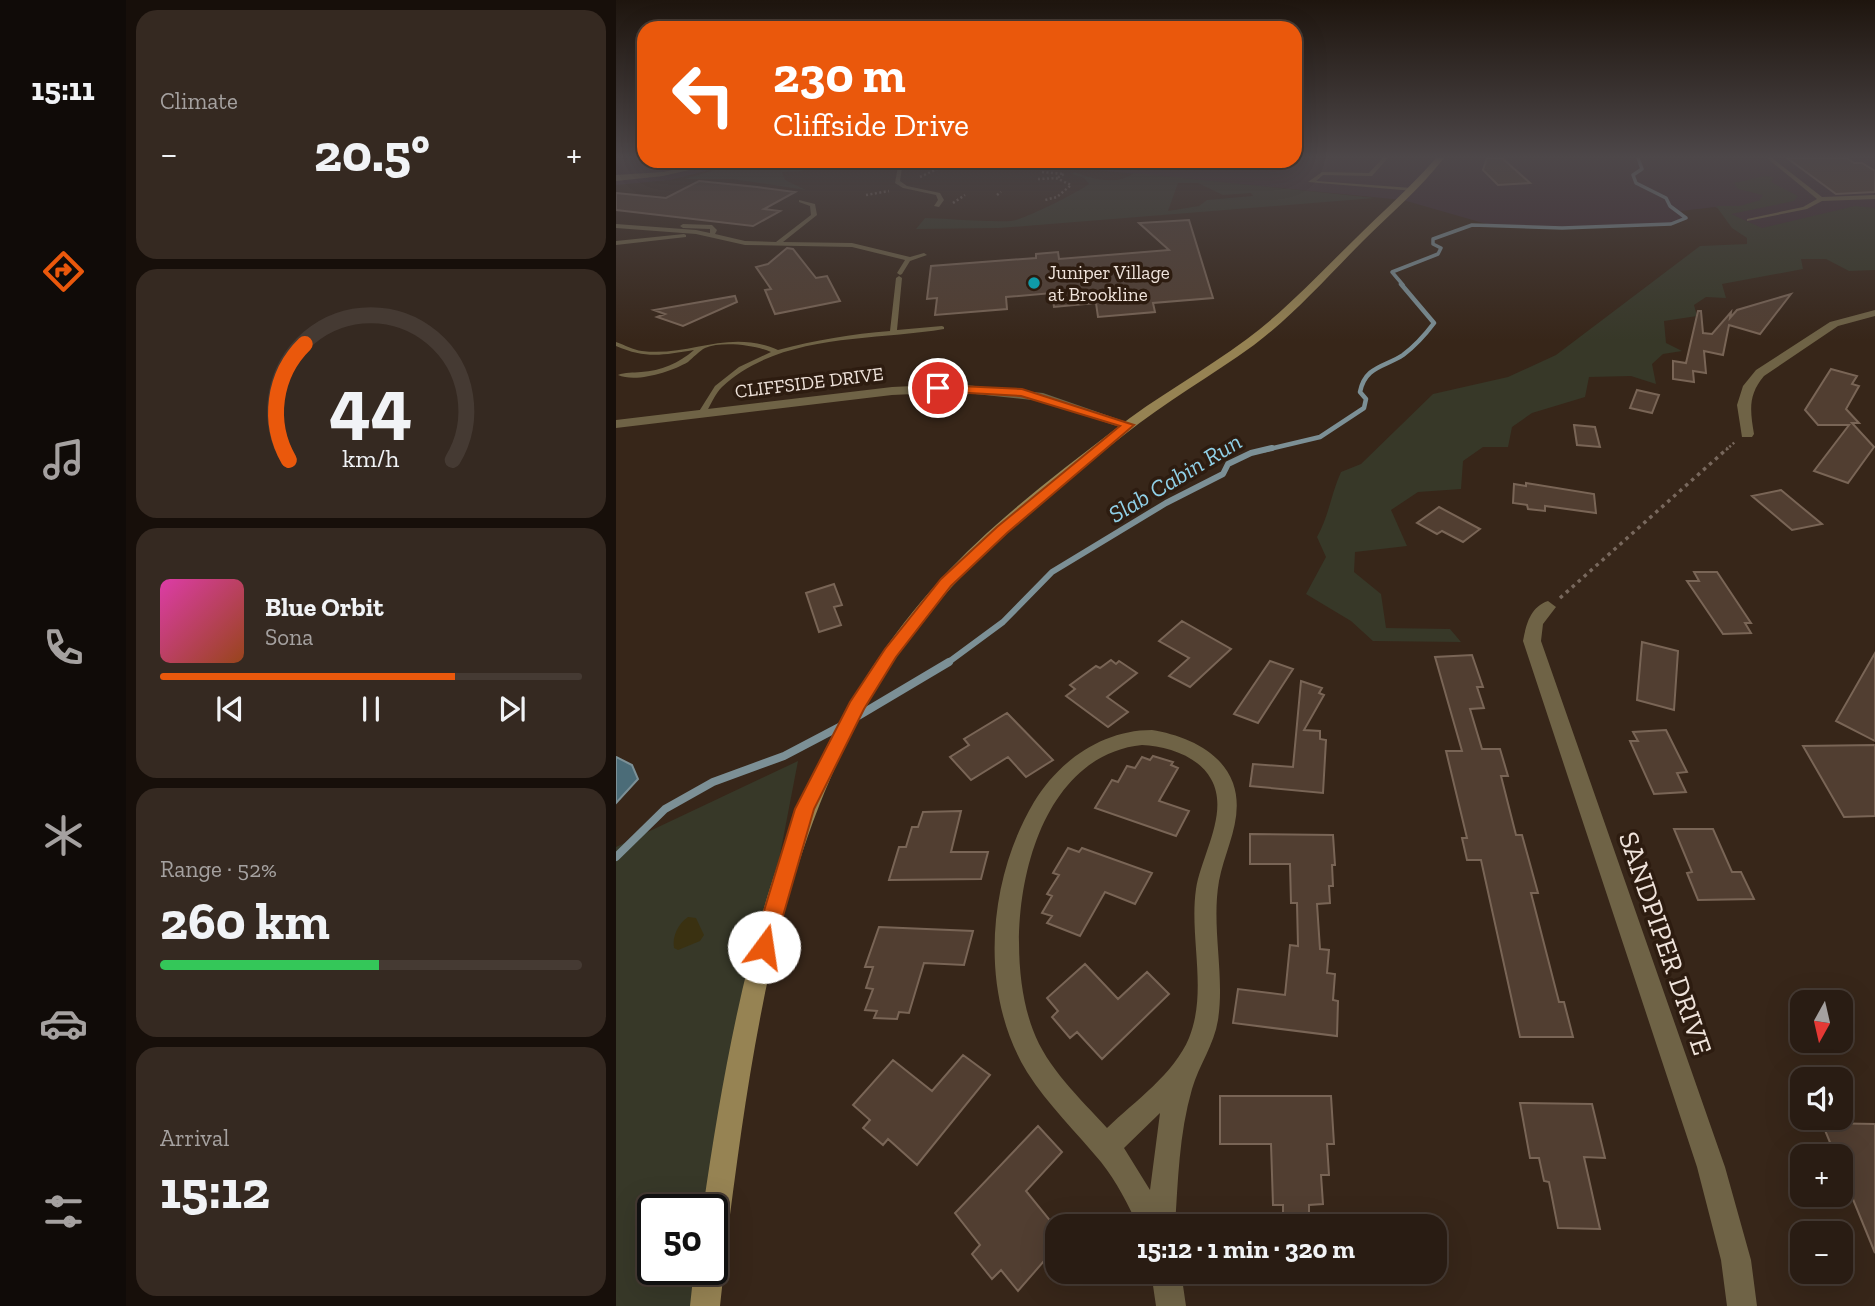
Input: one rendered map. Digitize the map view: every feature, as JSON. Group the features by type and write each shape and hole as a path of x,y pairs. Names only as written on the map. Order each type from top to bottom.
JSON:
{"main road":[{"path":"720,1194 751,994 792,845 818,780 856,706 884,664 946,583 1011,522 1128,425 1250,342 1283,316 1382,219"},
{"path":"705,1306 707,1285"}],"street":[{"path":"1747,434 1742,405 1749,386 1760,373 1833,324 1875,313"},
{"name":"CLIFFSIDE DRIVE","path":"616,424 892,391 956,388 990,389 1043,397 1128,425"},
{"name":"SANDPIPER DRIVE","path":"1548,607 1535,622 1532,641 1711,1167 1736,1260 1742,1306"},
{"path":"1148,1214 1135,1189 1105,1148 1034,1062 1019,1028 1006,960 1009,900 1025,841 1045,802 1065,773 1094,752 1126,739 1170,740 1208,760 1224,782 1228,809 1208,882 1204,919 1208,995 1206,1019 1202,1038 1187,1068 1171,1119 1162,1214"},
{"path":"1105,1148 1187,1068"},
{"path":"1168,1284 1171,1306"}],"lane":[{"path":"777,244 809,219"},
{"path":"1749,220 1754,219"},
{"path":"616,243 707,235 714,230 708,226 690,225 666,229"},
{"path":"616,226 666,229 736,242 852,245 910,259"},
{"path":"893,334 902,265 910,259 924,255"},
{"path":"702,414 709,397 725,381 749,365 778,353 829,341 942,328"},
{"path":"616,344 641,353 748,343 768,346 778,353"},
{"path":"622,375 650,374 679,365 701,348"}],"path":[{"path":"1576,587 1727,447"}],"shaded area":[{"path":"1469,219 1684,219 1671,224 1535,228 1490,225"},
{"path":"1739,219 1875,219 1875,221 1773,236"}],"green space":[{"path":"924,219 1112,219 999,228 916,229"},
{"path":"1725,219 1742,219 1762,228 1800,219 1875,219 1875,270 1849,271 1826,259 1801,259 1803,269 1722,284 1726,298 1706,297 1694,305 1697,316 1664,321 1666,343 1682,351 1663,354 1652,364 1656,384 1631,376 1589,377 1585,397 1532,413 1512,427 1508,447 1483,447 1463,461 1461,489 1418,492 1391,510 1407,546 1355,552 1354,572 1381,594 1386,628 1450,629 1461,642 1373,641 1351,621 1306,594 1326,557 1317,537 1341,472 1361,464 1433,394 1508,377 1556,355 1700,246 1747,244 1747,238 1732,228"},
{"path":"798,761 715,1194 637,1194 637,1285 707,1285 705,1306 616,1306 616,847"}],"sand":[{"path":"688,917 696,918 704,935 700,941 678,950 674,948 675,935"}],"water":[{"path":"616,757 632,765 638,779 616,803"}],"building":[{"path":"693,219 766,219 753,226"},
{"path":"1189,220 1213,298 1153,303 1155,312 1098,317 1096,303 1054,307 1052,293 1006,297 1007,309 935,315 937,298 927,299 931,266 1036,258 1036,254 1058,252 1059,259 1169,250 1139,223"},
{"path":"787,248 793,249 816,278 827,276 840,301 775,314 765,290 771,289 756,267 768,264"},
{"path":"1791,294 1760,334 1729,325 1723,355 1704,351 1706,373 1693,371 1694,382 1673,379 1673,361 1686,363 1698,311 1701,311 1703,333 1712,334 1731,312 1730,318 1737,310"},
{"path":"735,296 737,302 683,326 657,317 665,314 654,310"},
{"path":"1831,369 1857,376 1852,384 1859,386 1846,409 1859,423 1852,423 1874,447 1848,483 1814,471 1849,425 1818,425 1805,410"},
{"path":"1637,390 1659,395 1652,413 1630,408"},
{"path":"1574,425 1595,427 1600,447 1577,445"},
{"path":"1526,483 1594,494 1596,513 1545,506 1545,511 1528,509 1527,505 1513,503 1514,484 1526,486"},
{"path":"1781,490 1822,524 1792,530 1752,496"},
{"path":"1439,507 1480,529 1463,542 1442,531 1437,534 1417,523"},
{"path":"1694,572 1717,572 1751,623 1745,623 1751,633 1723,634 1687,581 1699,581"},
{"path":"834,584 842,605 834,607 841,625 819,632 806,593"},
{"path":"1182,621 1231,649 1190,687 1169,676 1189,658 1159,641"},
{"path":"1642,642 1678,651 1674,710 1637,700"},
{"path":"1875,653 1875,741 1836,721"},
{"path":"1472,655 1483,687 1477,687 1484,708 1470,709 1482,749 1500,749 1508,776 1501,776 1516,835 1522,835 1538,893 1531,893 1559,1002 1564,1002 1573,1037 1520,1037 1481,860 1467,860 1462,838 1467,838 1446,751 1462,751 1435,657"},
{"path":"1111,660 1116,664 1119,661 1137,673 1107,697 1128,712 1108,727 1066,696 1075,689 1070,685 1096,666 1100,668"},
{"path":"1270,661 1293,669 1258,723 1234,714"},
{"path":"1301,681 1322,688 1319,693 1324,695 1304,730 1320,731 1320,739 1326,740 1323,793 1250,786 1253,764 1293,767"},
{"path":"1007,713 1053,760 1026,777 1008,757 971,780 950,757 969,745 964,739"},
{"path":"1666,730 1687,772 1677,773 1686,792 1654,794 1630,741 1638,741 1633,732"},
{"path":"1875,745 1875,816 1844,817 1803,746"},
{"path":"1153,756 1173,762 1171,765 1178,768 1159,801 1189,811 1176,836 1095,808 1112,780 1118,782 1127,766 1135,768 1142,757 1150,760"},
{"path":"961,811 951,852 988,852 981,879 889,880 899,847 906,847 912,827 918,827 923,812"},
{"path":"1674,829 1713,829 1732,872 1741,872 1754,899 1698,900 1687,873 1692,872"},
{"path":"1250,834 1333,835 1335,865 1332,865 1333,886 1329,886 1330,903 1317,904 1320,949 1329,950 1327,973 1335,974 1333,1000 1338,1001 1337,1036 1233,1023 1238,989 1285,995 1290,945 1298,946 1297,903 1291,903 1290,864 1250,864"},
{"path":"1068,848 1079,852 1082,848 1152,873 1135,904 1105,892 1080,936 1047,923 1052,916 1042,913 1052,896 1047,894 1059,875 1053,873"},
{"path":"879,927 973,931 964,965 924,963 909,1013 899,1012 897,1019 874,1018 877,1011 865,1010 873,989 866,988 873,967 865,967"},
{"path":"1085,964 1118,999 1147,972 1169,994 1102,1059 1077,1032 1070,1038 1052,1017 1058,1011 1047,998"},
{"path":"963,1055 990,1075 917,1165 888,1139 883,1145 863,1128 870,1120 853,1105 893,1060 932,1091"},
{"path":"1220,1096 1331,1096 1334,1144 1327,1144 1329,1175 1321,1175 1323,1204 1309,1205 1309,1214 1283,1214 1283,1205 1273,1205 1271,1144 1220,1144"},
{"path":"1520,1103 1592,1104 1605,1158 1584,1157 1600,1229 1558,1228 1549,1182 1544,1181 1539,1158 1530,1158"},
{"path":"1853,1124 1875,1124 1875,1253 1853,1199 1853,1144 1831,1144 1825,1130 1853,1130"},
{"path":"1038,1126 1062,1152 1026,1191 1045,1214 1045,1260 1018,1291 1001,1270 992,1279 972,1254 980,1245 955,1213"}],"waterway":[{"name":"Slab Cabin Run","path":"1403,285 1392,272 1438,254 1441,248 1433,244 1433,239 1472,225 1562,228 1671,224 1684,219"},
{"name":"Slab Cabin Run","path":"1265,450 1320,437 1364,408 1366,399 1360,392 1366,377 1377,368 1403,355 1427,332 1434,323 1401,284"},
{"name":"Slab Cabin Run","path":"948,663 1003,622 1052,572 1166,503 1223,474 1228,464 1251,453 1272,448"},
{"name":"Slab Cabin Run","path":"853,719 948,663"},
{"name":"Slab Cabin Run","path":"616,857 665,809 713,782 784,756 843,725"}],"place":[{"name":"Juniper Village at Brookline","path":"1034,283"}],"route":[{"path":"764,947 792,845 805,809 856,706 890,653 946,583 1002,530 1128,425 1043,397 990,389 938,388"}]}
